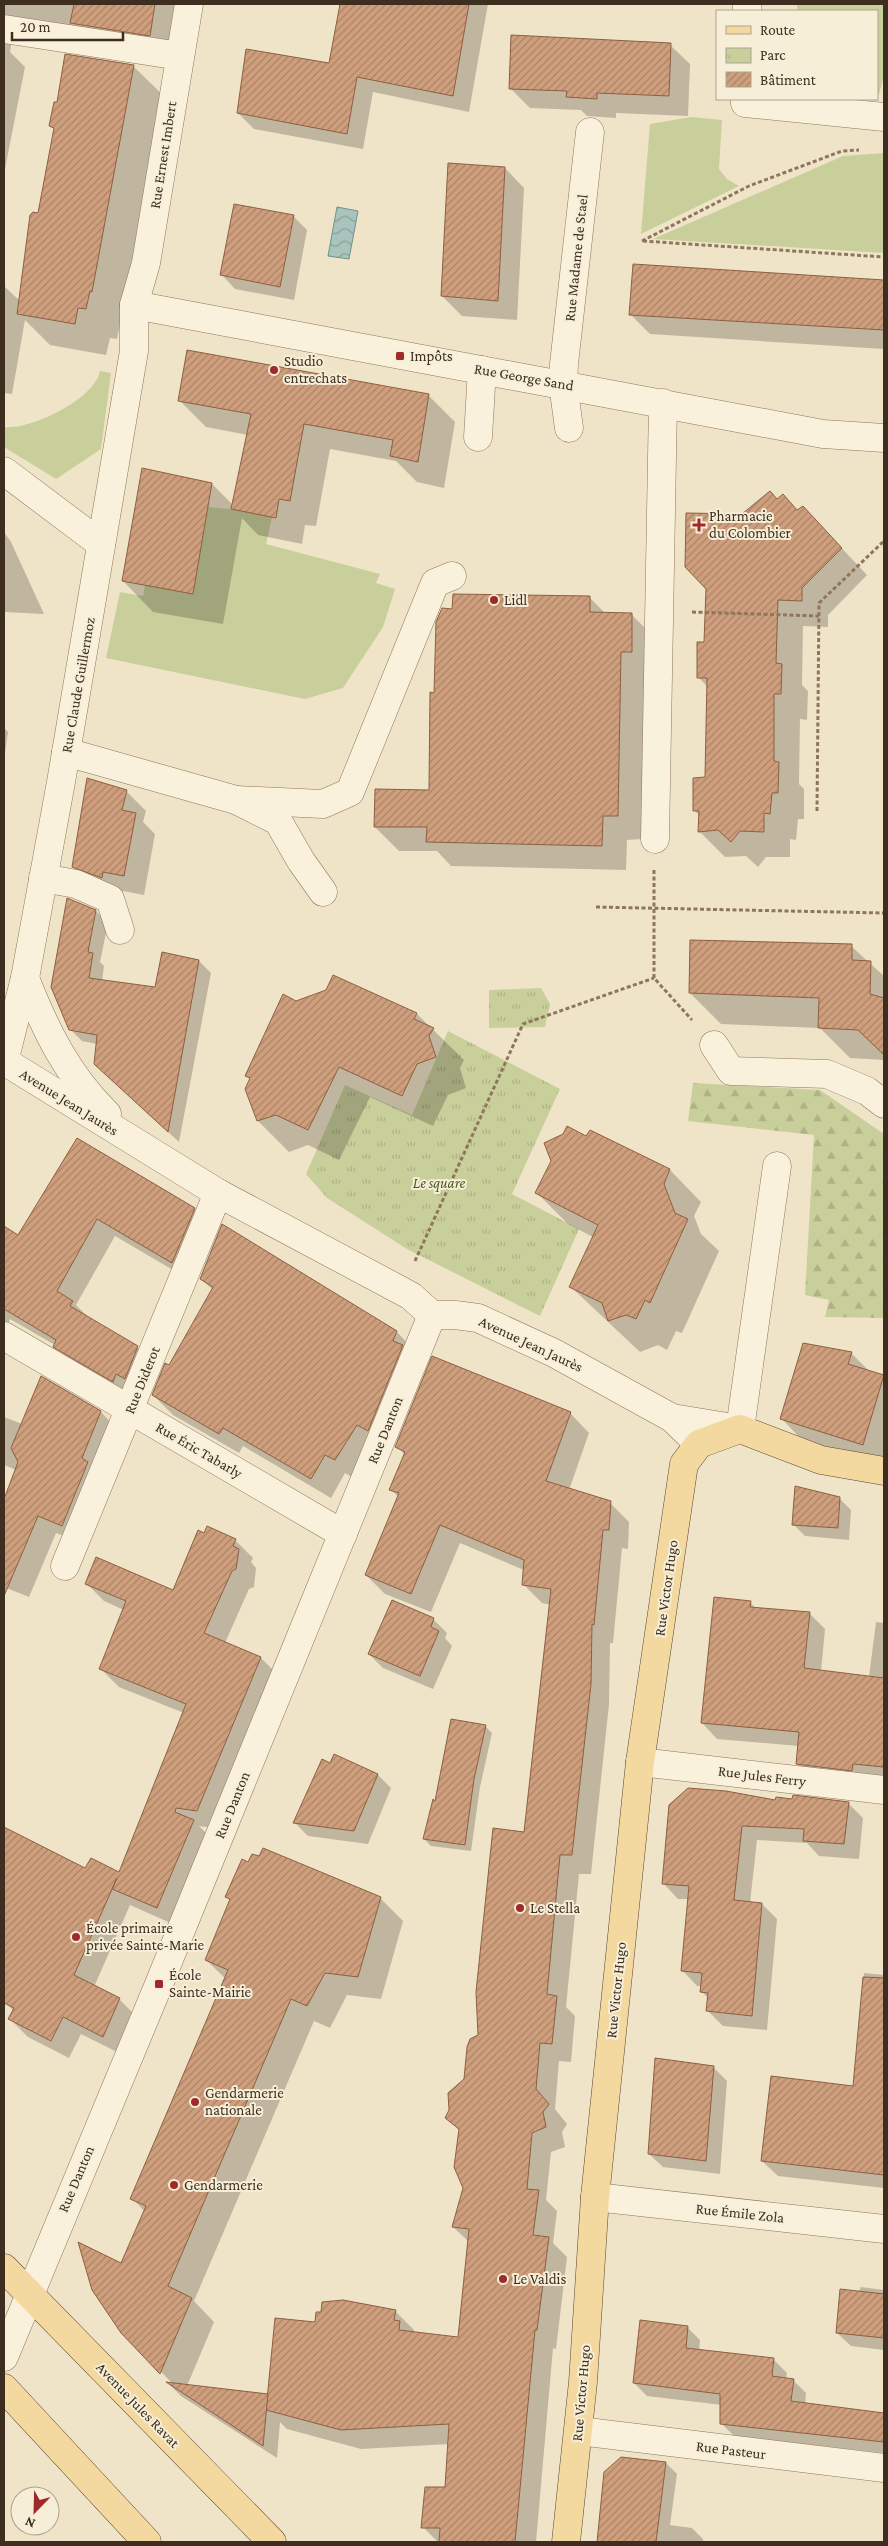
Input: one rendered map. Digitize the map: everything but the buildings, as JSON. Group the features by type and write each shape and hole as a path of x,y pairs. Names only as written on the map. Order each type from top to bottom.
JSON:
{"main road":[{"path":"699,1444 740,1430 821,1460 884,1471"},
{"name":"Rue Victor Hugo","path":"566,2542 578,2431 595,2197 640,1762 684,1464 699,1444"},
{"name":"Avenue Jules Ravat","path":"4,2268 272,2542"},
{"path":"4,2388 148,2542"}],"street":[{"name":"Rue Ernest Imbert","path":"134,305 146,264 189,4"},
{"path":"4,29 180,56"},
{"path":"745,100 745,103 884,117"},
{"name":"Rue Madame de Stael","path":"569,428 563,384 590,132"},
{"name":"Rue George Sand","path":"134,305 824,434 884,438"},
{"name":"Rue Claude Guillermoz","path":"4,1062 25,978 66,752 134,351 134,305"},
{"path":"478,437 482,370"},
{"path":"655,839 663,403"},
{"path":"4,471 101,544"},
{"path":"236,800 323,804 350,792 435,583 452,576"},
{"path":"66,752 236,800 278,821 301,862 323,892"},
{"path":"43,878 76,884 110,899 120,930"},
{"name":"Avenue Jean Jaurès","path":"25,978 43,1023 65,1065 91,1098 134,1142"},
{"path":"714,1045 731,1071 828,1074 867,1090 884,1104"},
{"name":"Avenue Jean Jaurès","path":"4,1062 218,1193 401,1290 411,1296 432,1315 478,1318 554,1353 672,1418 699,1444"},
{"path":"672,1418 740,1430 777,1166"},
{"name":"Rue Diderot","path":"65,1566 218,1193"},
{"name":"Rue Danton","path":"4,2357 432,1315"},
{"name":"Rue Éric Tabarly","path":"4,1336 343,1534"},
{"name":"Rue Jules Ferry","path":"640,1762 884,1790"},
{"name":"Rue Émile Zola","path":"595,2197 884,2229"},
{"name":"Rue Pasteur","path":"578,2431 884,2468"}],"path":[{"path":"867,150 842,151 749,186 642,241 884,257"},
{"path":"818,811 819,603 884,541"},
{"path":"659,611 819,616"},
{"path":"596,907 884,913"},
{"path":"654,908 654,978 714,1045"},
{"path":"401,1290 523,1024 654,978"}],"green space":[{"path":"797,4 884,4 884,76 879,94 878,10 797,10"},
{"path":"691,117 722,120 719,169 727,179 739,186 641,234 650,124"},
{"path":"884,153 884,253 653,239 843,156"},
{"path":"100,371 111,373 101,449 56,479 4,447 4,427 16,427 30,423 60,411 87,392 96,382"},
{"path":"208,507 238,510 272,517 266,544 380,574 376,583 395,589 383,627 343,688 305,699 106,658 120,592 143,596 145,585 193,594"},
{"path":"541,988 550,1004 545,1027 489,1028 489,990"},
{"name":"Le square","path":"448,1031 560,1089 512,1194 579,1229 540,1316 407,1249 327,1198 306,1174 345,1085 412,1115"},
{"path":"693,1083 820,1090 884,1134 884,1318 825,1317 829,1300 805,1295 814,1135 688,1121"}],"water":[{"path":"337,207 358,211 349,259 328,256"}],"place":[{"name":"Impôts","path":"400,356"},
{"name":"Studio entrechats","path":"274,370"},
{"name":"Pharmacie du Colombier","path":"699,525"},
{"name":"Lidl","path":"494,600"},
{"name":"Le Stella","path":"520,1908"},
{"name":"École primaire privée Sainte-Marie","path":"76,1937"},
{"name":"École Sainte-Mairie","path":"159,1984"},
{"name":"Gendarmerie nationale","path":"195,2102"},
{"name":"Gendarmerie","path":"174,2185"},
{"name":"Le Valdis","path":"503,2279"}]}
